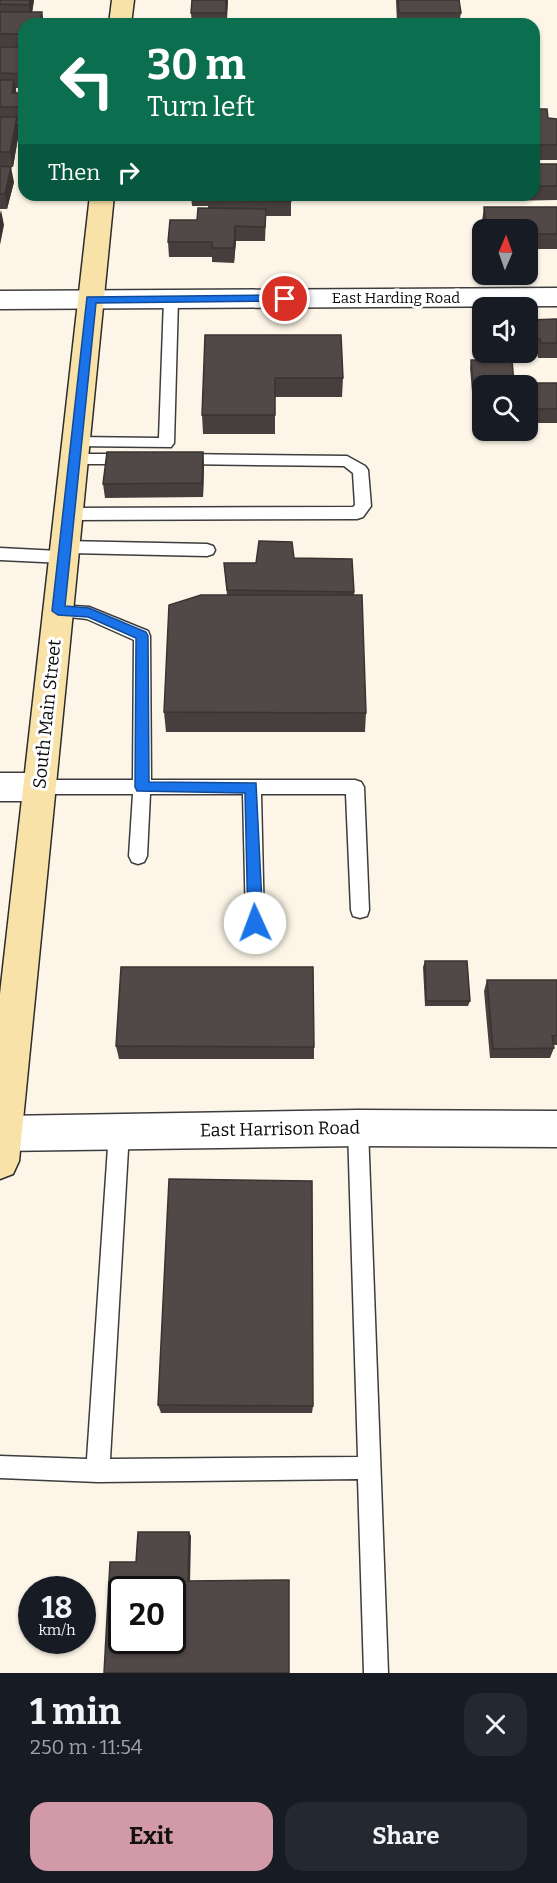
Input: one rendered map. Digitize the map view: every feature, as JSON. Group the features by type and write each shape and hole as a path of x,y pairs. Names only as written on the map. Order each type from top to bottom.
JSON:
{"main road":[{"path":"121,18 123,0"},
{"name":"South Main Street","path":"1,1147 101,201"}],"street":[{"name":"East Harding Road","path":"0,300 557,297"},
{"path":"0,787 40,787"},
{"name":"East Harrison Road","path":"1,1147 119,1132 358,1128 557,1129"}],"lane":[{"path":"75,450 166,443 171,299"},
{"path":"75,450 144,459"},
{"path":"69,514 357,513 363,506 360,470 348,461 168,459"},
{"path":"0,554 207,550"},
{"path":"58,611 89,613 142,636 142,787 138,856"},
{"path":"40,787 355,787 360,910"},
{"path":"252,787 255,923"},
{"path":"358,1128 376,1673"},
{"path":"98,1471 119,1132"},
{"path":"0,1467 98,1471 369,1468"}],"building":[{"path":"0,0 30,0 29,5 0,4"},
{"path":"192,0 226,0 226,13 191,13"},
{"path":"398,0 459,0 461,13 399,13"},
{"path":"0,12 42,12 41,18 18,18 18,34 0,34"},
{"path":"0,47 18,47 18,74 0,73"},
{"path":"0,80 14,80 12,93 18,93 18,107 0,107"},
{"path":"540,109 547,109 548,118 557,119 557,145 540,145"},
{"path":"0,117 17,117 10,152 0,152"},
{"path":"540,164 557,164 557,186 540,186"},
{"path":"0,166 11,167 5,194 0,194"},
{"path":"484,207 557,207 557,234 538,234 538,219 485,219"},
{"path":"198,208 266,209 265,227 235,226 234,248 212,248 212,242 168,242 170,220 197,220"},
{"path":"557,319 557,343 541,343 538,339 538,320"},
{"path":"205,335 341,335 343,378 275,378 275,415 202,415"},
{"path":"471,360 472,363 512,363 513,375 472,375"},
{"path":"538,383 557,383 557,409 538,409"},
{"path":"107,452 203,452 202,483 103,484"},
{"path":"259,541 292,542 294,558 352,559 354,592 227,590 224,563 256,563"},
{"path":"201,595 362,595 366,713 164,712 169,605"},
{"path":"425,961 467,961 470,1001 426,1001"},
{"path":"121,967 313,967 314,1047 116,1046"},
{"path":"487,980 557,980 557,1035 552,1036 554,1048 493,1049"},
{"path":"169,1179 312,1181 313,1406 158,1405"},
{"path":"138,1532 189,1532 188,1581 289,1580 289,1673 104,1673 108,1599 108,1654 186,1654 186,1576 109,1576 110,1562 136,1562"}],"route":[{"path":"255,923 252,787 142,787 142,636 89,613 58,611 91,300 285,299"}]}
